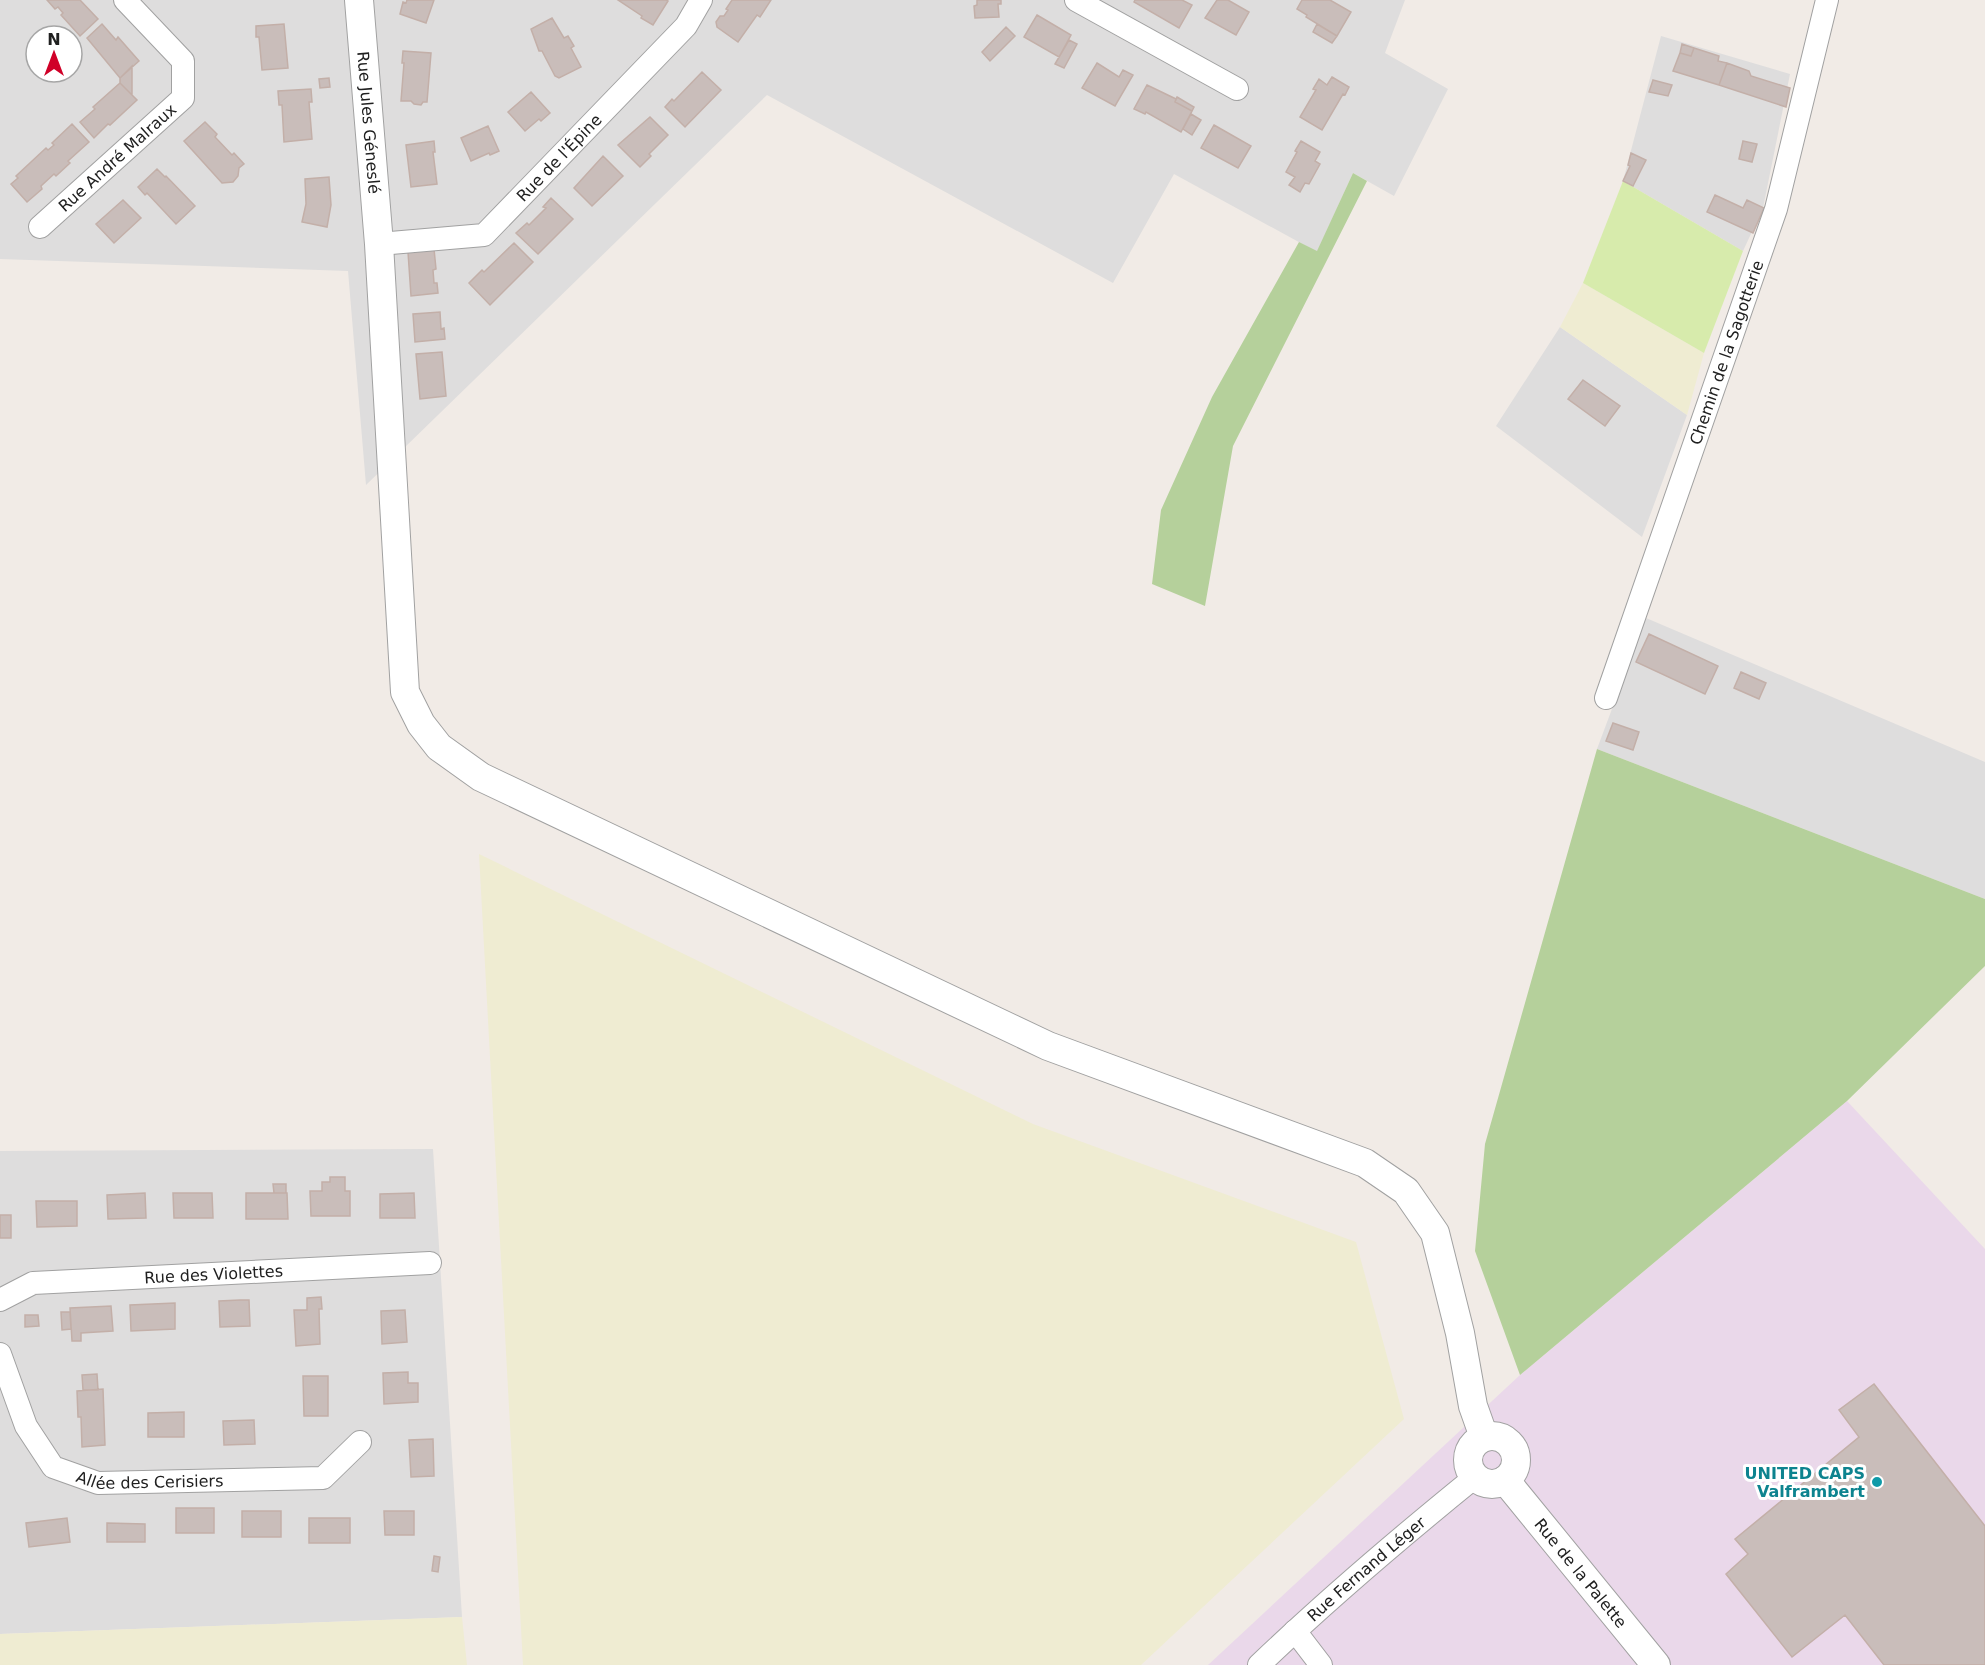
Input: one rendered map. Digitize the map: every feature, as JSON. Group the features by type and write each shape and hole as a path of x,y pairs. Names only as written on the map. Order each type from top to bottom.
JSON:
{"street":[{"name":"Rue André Malraux","path":"40,227 183,98 183,61 125,0"},
{"name":"Rue Jules Géneslé","path":"359,0 379,244 405,692 421,724 439,747 481,777 1048,1046 1365,1163 1406,1191 1435,1233 1460,1333 1473,1406 1484,1437"},
{"name":"Rue de l'Épine","path":"379,244 484,234 686,26 701,0"},
{"path":"1076,0 1237,89"},
{"name":"Chemin de la Sagotterie","path":"1606,698 1776,210 1827,0"},
{"name":"Rue des Violettes","path":"0,1300 33,1282 430,1263"},
{"name":"Allée des Cerisiers","path":"0,1354 27,1426 53,1467 98,1483 323,1478 360,1442"},
{"path":"1484,1437 1499,1437 1511,1446 1516,1460 1511,1474 1505,1480 1490,1484 1482,1482 1470,1471 1468,1455 1477,1441 1484,1437"},
{"name":"Rue Fernand Léger","path":"1259,1665 1295,1631 1475,1477"},
{"name":"Rue de la Palette","path":"1505,1480 1656,1665"},
{"path":"1295,1631 1321,1665"}],"shaded area":[{"path":"0,0 1405,0 1385,53 1448,89 1394,196 1353,173 1317,252 1174,174 1113,283 767,95 366,485 348,271 0,259"},
{"path":"1661,36 1790,74 1763,208 1743,251 1623,181"},
{"path":"1583,283 1704,353 1687,415 1560,327"},
{"path":"1560,327 1687,415 1642,537 1496,426"},
{"path":"1646,618 1985,762 1985,899 1597,749"},
{"path":"479,854 1033,1124 1356,1242 1404,1419 1141,1665 523,1665"},
{"path":"1847,1101 1985,1249 1985,1665 1208,1665 1520,1375"},
{"path":"433,1149 462,1617 0,1634 0,1151"},
{"path":"462,1617 467,1665 0,1665 0,1634"}],"green space":[{"path":"1353,173 1367,181 1233,446 1205,606 1152,584 1161,510 1212,397 1299,242 1317,251"},
{"path":"1623,181 1743,251 1704,353 1583,283"},
{"path":"1597,749 1985,899 1985,966 1847,1101 1520,1375 1475,1251 1485,1144"}],"building":[{"path":"47,0 80,0 98,19 84,32 84,24 69,24 61,15 63,13 58,7 55,9"},
{"path":"407,0 434,0 426,23 400,14 403,2 406,3"},
{"path":"618,0 666,0 668,1 653,25"},
{"path":"732,0 771,0 760,17 757,15 738,42 717,27 716,22 720,16 724,16"},
{"path":"977,0 1001,0 1001,4 998,4 999,17 975,18 974,6 977,5"},
{"path":"1135,0 1182,0 1192,5 1179,28 1134,2"},
{"path":"1217,0 1228,0 1249,12 1236,35 1205,18"},
{"path":"1302,0 1330,0 1351,12 1337,36 1297,9"},
{"path":"1037,15 1071,35 1059,57 1024,37"},
{"path":"552,18 564,38 568,36 574,46 571,48 581,67 559,78 555,76 542,51 539,51 531,29"},
{"path":"102,24 116,40 118,37 139,61 120,78 87,38"},
{"path":"284,24 288,68 262,70 256,26"},
{"path":"1317,24 1337,36 1332,43 1313,32"},
{"path":"1006,27 1015,36 990,61 982,52"},
{"path":"1069,40 1077,44 1064,68 1055,64"},
{"path":"1682,44 1694,48 1691,56 1680,53"},
{"path":"1694,48 1719,56 1718,61 1727,63 1719,85 1673,71 1680,53 1691,56"},
{"path":"403,51 431,53 427,102 421,105 411,101 401,101"},
{"path":"1097,63 1119,77 1123,70 1133,75 1115,106 1082,88"},
{"path":"1727,63 1749,71 1751,76 1790,88 1786,107 1719,85"},
{"path":"132,66 132,95 120,83 120,78"},
{"path":"702,72 721,90 685,127 665,107 672,99 674,101"},
{"path":"1332,77 1349,87 1322,130 1300,117 1316,90 1313,89 1319,79 1327,85"},
{"path":"329,78 330,87 320,88 319,79"},
{"path":"1653,80 1672,85 1668,96 1649,92"},
{"path":"120,83 137,100 94,138 80,122"},
{"path":"1147,85 1176,99 1175,102 1192,111 1181,132 1146,112 1145,114 1134,109"},
{"path":"311,89 312,102 309,102 312,139 284,142 282,105 279,105 278,91"},
{"path":"531,92 550,113 525,131 508,112"},
{"path":"1177,97 1194,107 1192,111 1175,102"},
{"path":"1191,114 1201,120 1192,135 1183,129"},
{"path":"650,117 668,135 640,167 618,145"},
{"path":"205,122 217,134 215,137 244,164 239,168 238,176 233,182 222,183 184,141"},
{"path":"72,124 89,142 68,161 70,163 56,176 54,174 27,202 11,184 18,178 16,176 46,148 48,150 54,145 52,143"},
{"path":"1214,125 1251,146 1238,168 1201,148"},
{"path":"488,126 499,151 471,161 461,138"},
{"path":"434,141 437,184 411,187 406,145"},
{"path":"1301,141 1320,152 1315,161 1320,164 1309,184 1305,183 1300,192 1289,185 1295,177 1286,172"},
{"path":"1743,141 1757,144 1752,162 1739,159"},
{"path":"1631,153 1646,160 1633,186 1623,181 1630,166 1628,165"},
{"path":"603,156 623,176 592,206 574,188"},
{"path":"157,169 195,206 176,224 147,193 145,195 138,187"},
{"path":"329,177 331,205 327,227 302,222 306,204 305,179"},
{"path":"1715,195 1743,208 1747,200 1764,208 1753,233 1707,212"},
{"path":"551,198 573,219 538,254 516,233 527,223 529,225 546,208 543,207"},
{"path":"123,200 141,218 114,243 96,224"},
{"path":"514,243 533,262 490,305 469,283"},
{"path":"434,249 436,269 433,270 434,283 437,283 438,293 411,296 408,252"},
{"path":"440,312 441,329 444,328 445,339 415,342 413,314"},
{"path":"442,352 446,396 420,399 416,354"},
{"path":"1583,380 1620,406 1605,426 1568,399"},
{"path":"1649,634 1718,666 1705,694 1636,662"},
{"path":"1741,672 1766,683 1759,699 1734,688"},
{"path":"1613,723 1639,732 1633,750 1606,741"},
{"path":"330,1177 345,1177 345,1191 350,1191 350,1216 311,1216 310,1191 322,1191 322,1182 330,1182"},
{"path":"273,1184 286,1184 286,1193 274,1193"},
{"path":"145,1193 146,1218 108,1219 107,1195"},
{"path":"173,1193 212,1193 213,1218 174,1218"},
{"path":"246,1193 287,1193 288,1219 246,1219"},
{"path":"414,1193 415,1218 380,1218 380,1194"},
{"path":"36,1201 77,1201 77,1226 37,1227"},
{"path":"0,1215 11,1215 11,1238 0,1238"},
{"path":"321,1297 320,1344 296,1346 294,1310 307,1310 307,1298"},
{"path":"249,1300 250,1326 220,1327 219,1301"},
{"path":"175,1303 175,1329 131,1331 130,1305"},
{"path":"111,1306 113,1331 81,1333 81,1341 72,1341 70,1308"},
{"path":"405,1310 407,1342 382,1344 381,1311"},
{"path":"61,1312 70,1312 71,1329 62,1330"},
{"path":"25,1315 38,1315 39,1326 25,1327"},
{"path":"408,1372 408,1383 418,1383 418,1402 384,1404 383,1373"},
{"path":"97,1374 98,1390 83,1390 82,1375"},
{"path":"303,1376 328,1376 328,1416 304,1416"},
{"name":"UNITED CAPS Valframbert","path":"1874,1384 1985,1526 1985,1665 1884,1665 1845,1615 1792,1657 1726,1574 1748,1554 1735,1539 1859,1437 1839,1410"},
{"path":"103,1389 105,1445 82,1447 77,1391"},
{"path":"184,1412 184,1437 148,1437 148,1413"},
{"path":"254,1420 255,1444 224,1445 223,1421"},
{"path":"433,1439 434,1476 411,1477 409,1440"},
{"path":"176,1508 214,1508 214,1533 176,1533"},
{"path":"242,1511 281,1511 281,1537 242,1537"},
{"path":"384,1511 414,1511 414,1535 385,1535"},
{"path":"67,1518 70,1542 29,1547 26,1523"},
{"path":"309,1518 350,1518 350,1543 309,1543"},
{"path":"107,1523 145,1524 145,1542 107,1542"},
{"path":"434,1556 440,1557 438,1572 432,1571"}],"place":[{"name":"UNITED CAPS Valframbert","path":"1877,1482"}]}
